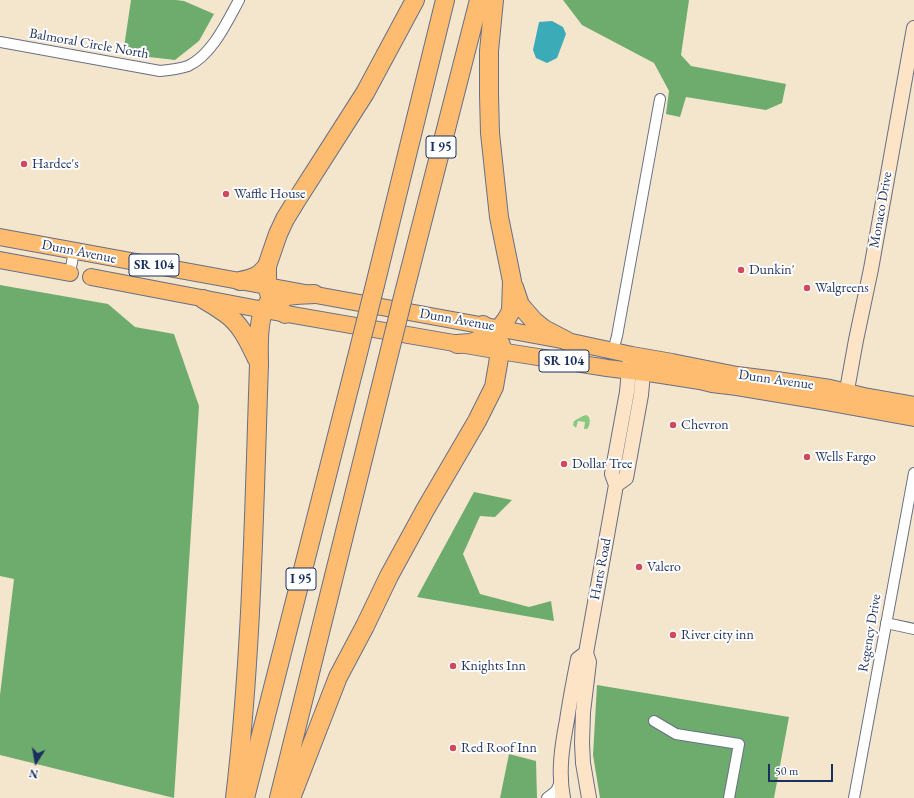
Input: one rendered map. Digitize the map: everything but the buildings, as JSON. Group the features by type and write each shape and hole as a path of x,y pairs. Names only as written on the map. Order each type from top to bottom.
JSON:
{"highway":[{"path":"234,798 245,695 250,610 259,334 260,320 267,299 267,266 285,219 365,93 415,0"},
{"name":"I 95","path":"245,798 375,285 444,0"},
{"name":"I 95","path":"279,798 404,293 479,0"},
{"path":"494,0 489,50 488,95 490,133 499,217 512,281 520,304 534,321 544,329 567,341"},
{"path":"240,281 259,275 267,266"},
{"path":"457,344 471,343 506,320 511,311 512,281"},
{"path":"267,299 314,294"},
{"path":"203,299 226,313 239,326 250,342 259,364"},
{"path":"267,299 285,314"},
{"path":"291,798 338,677 389,576 425,510 486,405 494,387 501,345 493,329"}],"main road":[{"name":"Dunn Avenue","path":"0,237 240,281 267,299"},
{"name":"Dunn Avenue","path":"0,260 70,273"},
{"name":"Dunn Avenue","path":"91,277 203,299 267,299"},
{"name":"Dunn Avenue","path":"314,294 493,329 567,341 613,351 637,364"},
{"name":"Dunn Avenue","path":"285,314 599,367 672,362 737,375 823,387 846,398 914,418"},
{"name":"Dunn Avenue","path":"846,398 876,398 914,405"}],"street":[{"name":"Balmoral Circle North","path":"0,42 160,71 174,70 188,66 201,58 224,27 239,0"},
{"name":"Monaco Drive","path":"846,398 914,28"},
{"path":"613,351 660,99"},
{"path":"70,273 74,251"},
{"name":"Dunn Avenue","path":"70,273 91,277"},
{"name":"Harts Road","path":"588,798 582,742 583,712 589,662 586,653 616,485 612,474 627,392 637,364"},
{"name":"Regency Drive","path":"854,798 914,473"},
{"path":"886,623 914,629"},
{"name":"Harts Road","path":"564,798 560,762 578,659 586,653"},
{"path":"654,721 676,734 739,744 729,798"},
{"path":"547,798 556,791 561,780"}],"green space":[{"path":"131,0 184,1 214,14 199,41 175,60 123,54"},
{"path":"563,0 689,0 681,55 691,66 786,84 782,103 766,110 686,97 680,117 666,114 669,91 654,63 582,25"},
{"path":"0,285 108,304 135,327 174,334 199,406 174,798 0,755 0,695 14,579 0,576"},
{"path":"586,415 589,417 590,421 587,429 584,429 585,422 578,421 576,428 573,425 574,421"},
{"path":"474,492 512,500 495,517 480,516 463,554 480,594 529,607 551,601 554,621 417,597"},
{"path":"597,685 789,717 774,798 600,798 593,755"},
{"path":"509,754 536,761 537,798 500,798"}],"water":[{"path":"552,21 563,27 566,34 557,58 547,63 536,58 533,50 539,22"}],"place":[{"name":"Hardee's","path":"24,164"},
{"name":"Waffle House","path":"226,194"},
{"name":"Dunkin'","path":"741,270"},
{"name":"Walgreens","path":"807,288"},
{"name":"Chevron","path":"673,425"},
{"name":"Wells Fargo","path":"807,457"},
{"name":"Dollar Tree","path":"564,464"},
{"name":"Valero","path":"639,567"},
{"name":"River city inn","path":"673,635"},
{"name":"Knights Inn","path":"453,666"},
{"name":"Red Roof Inn","path":"453,748"}]}
